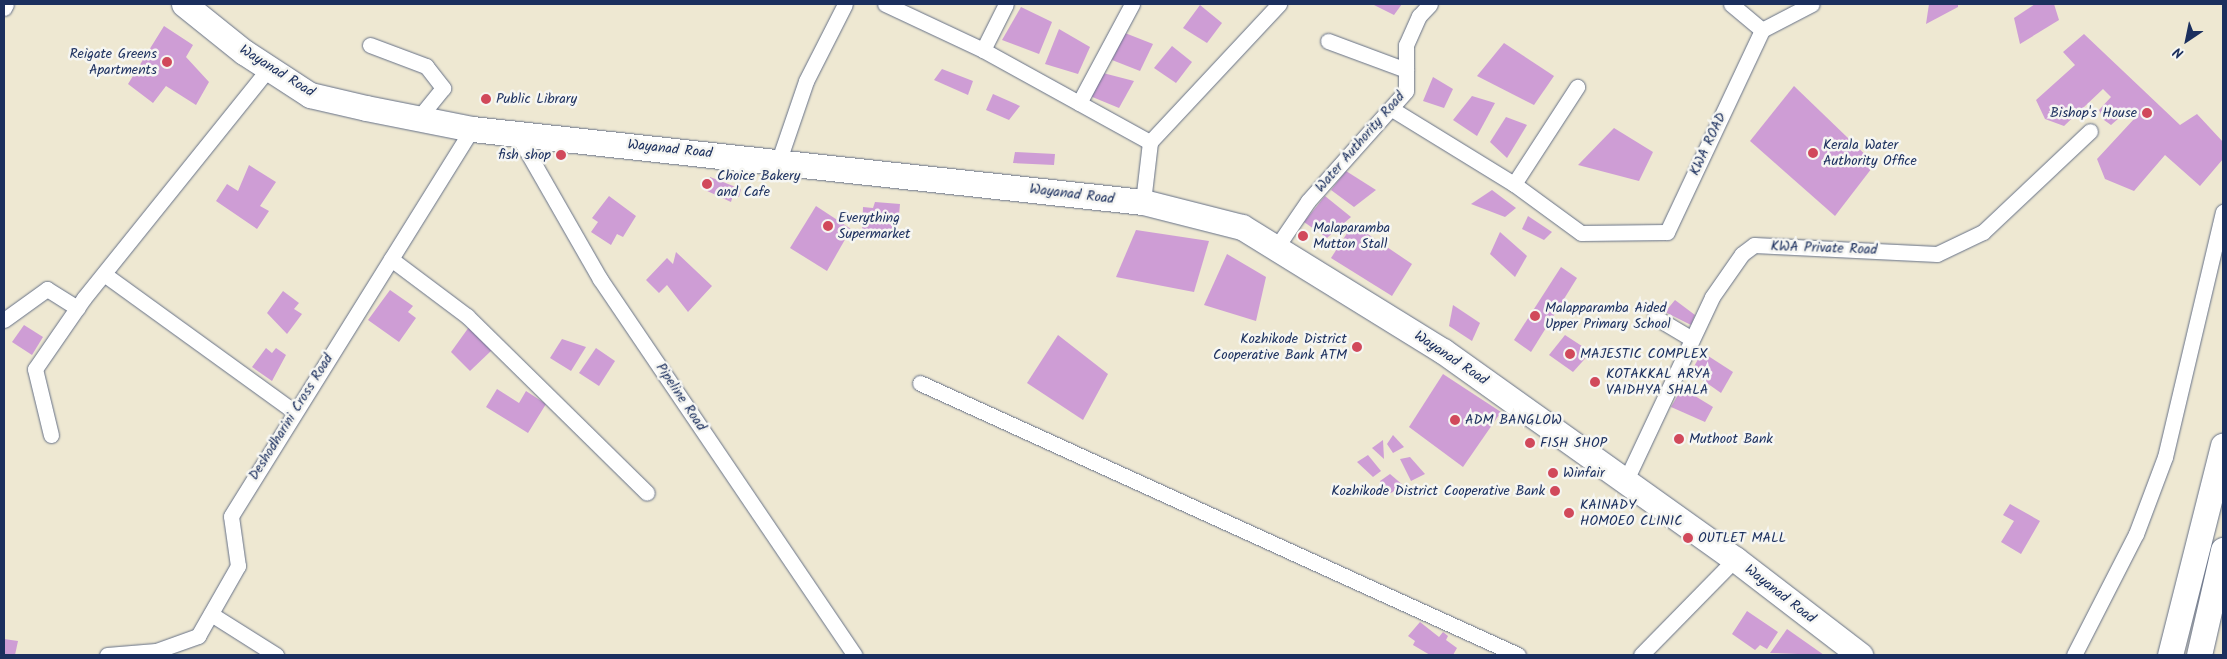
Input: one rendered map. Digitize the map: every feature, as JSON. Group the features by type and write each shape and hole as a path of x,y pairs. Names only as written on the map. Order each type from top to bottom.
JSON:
{"highway":[{"name":"Wayanad Road","path":"184,4 269,68 310,95 419,118 472,129 779,160 1143,202 1233,224 1278,245 1443,351 1735,559 1860,655"},
{"path":"2170,655 2223,446"},
{"path":"2199,655 2223,550"}],"street":[{"path":"4,8 6,4"},
{"path":"779,160 806,81 845,4"},
{"path":"885,4 983,50 1150,142"},
{"path":"983,50 1006,4"},
{"path":"1079,103 1132,4"},
{"path":"1143,202 1150,142 1279,4"},
{"name":"Water Authority Road","path":"1278,245 1308,201 1406,92 1406,45 1419,16 1430,4"},
{"path":"1730,4 1762,30 1812,4"},
{"name":"KWA ROAD","path":"1514,184 1581,233 1667,232 1762,30"},
{"path":"1328,41 1406,70"},
{"path":"370,45 426,66 443,88 419,118"},
{"path":"51,436 35,369 77,308 269,68"},
{"path":"1392,109 1514,184 1577,87"},
{"name":"Deshodharini Cross Road","path":"107,655 156,651 198,636 238,566 230,516 293,411 472,129"},
{"name":"KWA Private Road","path":"1626,480 1712,297 1742,254 1754,245 1937,254 1983,232 2090,132"},
{"name":"Pipeline Road","path":"517,134 600,279 855,655"},
{"path":"2074,655 2136,534 2165,458 2223,212"},
{"path":"391,259 467,316 647,493"},
{"path":"104,274 293,411"},
{"path":"4,320 47,289 77,308"},
{"path":"1656,317 1692,340"},
{"path":"920,383 1518,655"},
{"path":"1640,655 1735,559"},
{"path":"211,614 276,655"}],"building":[{"path":"1372,4 1402,4 1394,15"},
{"path":"1929,4 1958,4 1958,7 1926,24"},
{"path":"2035,4 2054,4 2059,20 2020,44 2014,18"},
{"path":"1200,5 1222,23 1207,43 1183,28"},
{"path":"1021,7 1052,22 1039,54 1002,40"},
{"name":"Reigate Greens Apartments","path":"164,26 193,45 186,57 209,82 196,105 166,86 153,103 128,84"},
{"path":"1059,29 1090,47 1078,74 1045,64"},
{"path":"1125,33 1153,44 1140,71 1112,60"},
{"name":"Bishop's House","path":"2084,34 2180,125 2197,114 2223,142 2223,159 2200,186 2165,155 2134,191 2105,179 2097,159 2134,119 2126,112 2111,125 2104,120 2099,110 2111,97 2103,89 2064,126 2045,119 2036,100 2075,65 2063,52"},
{"path":"1504,43 1554,76 1534,105 1477,76"},
{"path":"1172,46 1192,62 1176,83 1154,68"},
{"path":"942,69 973,81 968,95 934,80"},
{"path":"1103,73 1134,81 1119,108 1090,96"},
{"path":"1433,77 1453,89 1444,108 1423,101"},
{"name":"Kerala Water Authority Office","path":"1794,86 1875,164 1835,216 1750,141"},
{"path":"993,94 1020,106 1009,120 986,110"},
{"path":"1472,96 1495,103 1477,136 1453,120"},
{"path":"1506,117 1527,125 1507,158 1490,142"},
{"path":"1614,128 1653,152 1639,181 1578,165"},
{"path":"1015,152 1055,154 1054,165 1013,163"},
{"path":"249,165 276,182 260,206 269,211 257,229 216,201 227,184 238,191"},
{"path":"1346,171 1376,190 1354,207 1331,190"},
{"path":"710,177 741,189 739,197 733,195 731,202 705,190"},
{"path":"1492,190 1516,208 1505,217 1471,204"},
{"path":"609,196 636,216 623,237 617,234 611,245 591,232 598,222 592,218"},
{"path":"1325,196 1351,217 1327,238 1304,222"},
{"path":"875,202 900,204 897,238 862,234 863,207 873,208"},
{"path":"816,206 851,229 827,271 790,248"},
{"path":"1528,216 1552,232 1544,240 1522,229"},
{"path":"1353,224 1412,264 1392,296 1331,258"},
{"path":"1136,230 1209,241 1194,292 1116,277"},
{"path":"1500,232 1527,256 1515,277 1490,254"},
{"path":"676,252 712,286 688,312 667,285 659,293 646,280 667,258 673,264"},
{"path":"1227,254 1266,277 1256,321 1204,305"},
{"path":"1561,267 1577,278 1531,352 1514,340"},
{"path":"390,290 413,306 408,312 416,318 399,342 368,320"},
{"path":"283,291 299,303 294,309 302,314 287,334 267,313"},
{"path":"1675,300 1695,315 1691,325 1665,312"},
{"path":"1453,305 1480,323 1472,341 1449,326"},
{"path":"24,325 43,337 32,355 12,342"},
{"path":"469,327 492,350 470,371 451,352"},
{"path":"1058,335 1108,374 1083,420 1027,383"},
{"name":"MAJESTIC COMPLEX","path":"1565,335 1591,352 1573,372 1549,355"},
{"path":"562,339 586,347 571,371 550,358"},
{"path":"266,348 272,353 276,348 286,355 272,381 252,367"},
{"path":"596,348 615,361 599,386 579,373"},
{"path":"1702,352 1733,372 1721,393 1691,372"},
{"name":"ADM BANGLOW","path":"1443,374 1501,412 1463,467 1409,427"},
{"path":"1682,388 1713,407 1705,422 1671,407"},
{"path":"497,389 519,403 526,391 546,404 528,433 486,407"},
{"path":"1393,435 1404,447 1393,453 1387,444"},
{"path":"1383,440 1384,459 1372,448"},
{"path":"1368,455 1381,471 1373,477 1357,462"},
{"path":"1410,457 1425,474 1411,481 1400,459"},
{"path":"1390,474 1404,486 1389,494 1380,481"},
{"path":"2010,504 2040,521 2021,554 2001,542 2014,521 2003,515"},
{"path":"1747,611 1778,632 1767,649 1760,645 1755,650 1732,634"},
{"path":"1420,622 1439,637 1443,632 1448,636 1446,640 1457,648 1453,655 1430,655 1413,645 1415,641 1408,636"},
{"path":"1787,629 1824,655 1770,653"},
{"path":"4,639 18,641 15,655 4,655"}],"place":[{"name":"Reigate Greens Apartments","path":"167,62"},
{"name":"Public Library","path":"486,99"},
{"name":"Bishop's House","path":"2147,113"},
{"name":"Kerala Water Authority Office","path":"1813,153"},
{"name":"fish shop","path":"561,155"},
{"name":"Choice Bakery and Cafe","path":"707,184"},
{"name":"Everything Supermarket","path":"828,226"},
{"name":"Malaparamba Mutton Stall","path":"1303,236"},
{"name":"Malapparamba Aided Upper Primary School","path":"1535,316"},
{"name":"Kozhikode District Cooperative Bank ATM","path":"1357,347"},
{"name":"MAJESTIC COMPLEX","path":"1570,354"},
{"name":"KOTAKKAL ARYA VAIDHYA SHALA","path":"1595,382"},
{"name":"ADM BANGLOW","path":"1455,420"},
{"name":"Muthoot Bank","path":"1679,439"},
{"name":"FISH SHOP","path":"1530,443"},
{"name":"Winfair","path":"1553,473"},
{"name":"Kozhikode District Cooperative Bank","path":"1555,491"},
{"name":"KAINADY HOMOEO CLINIC","path":"1569,513"},
{"name":"OUTLET MALL","path":"1688,538"}]}
